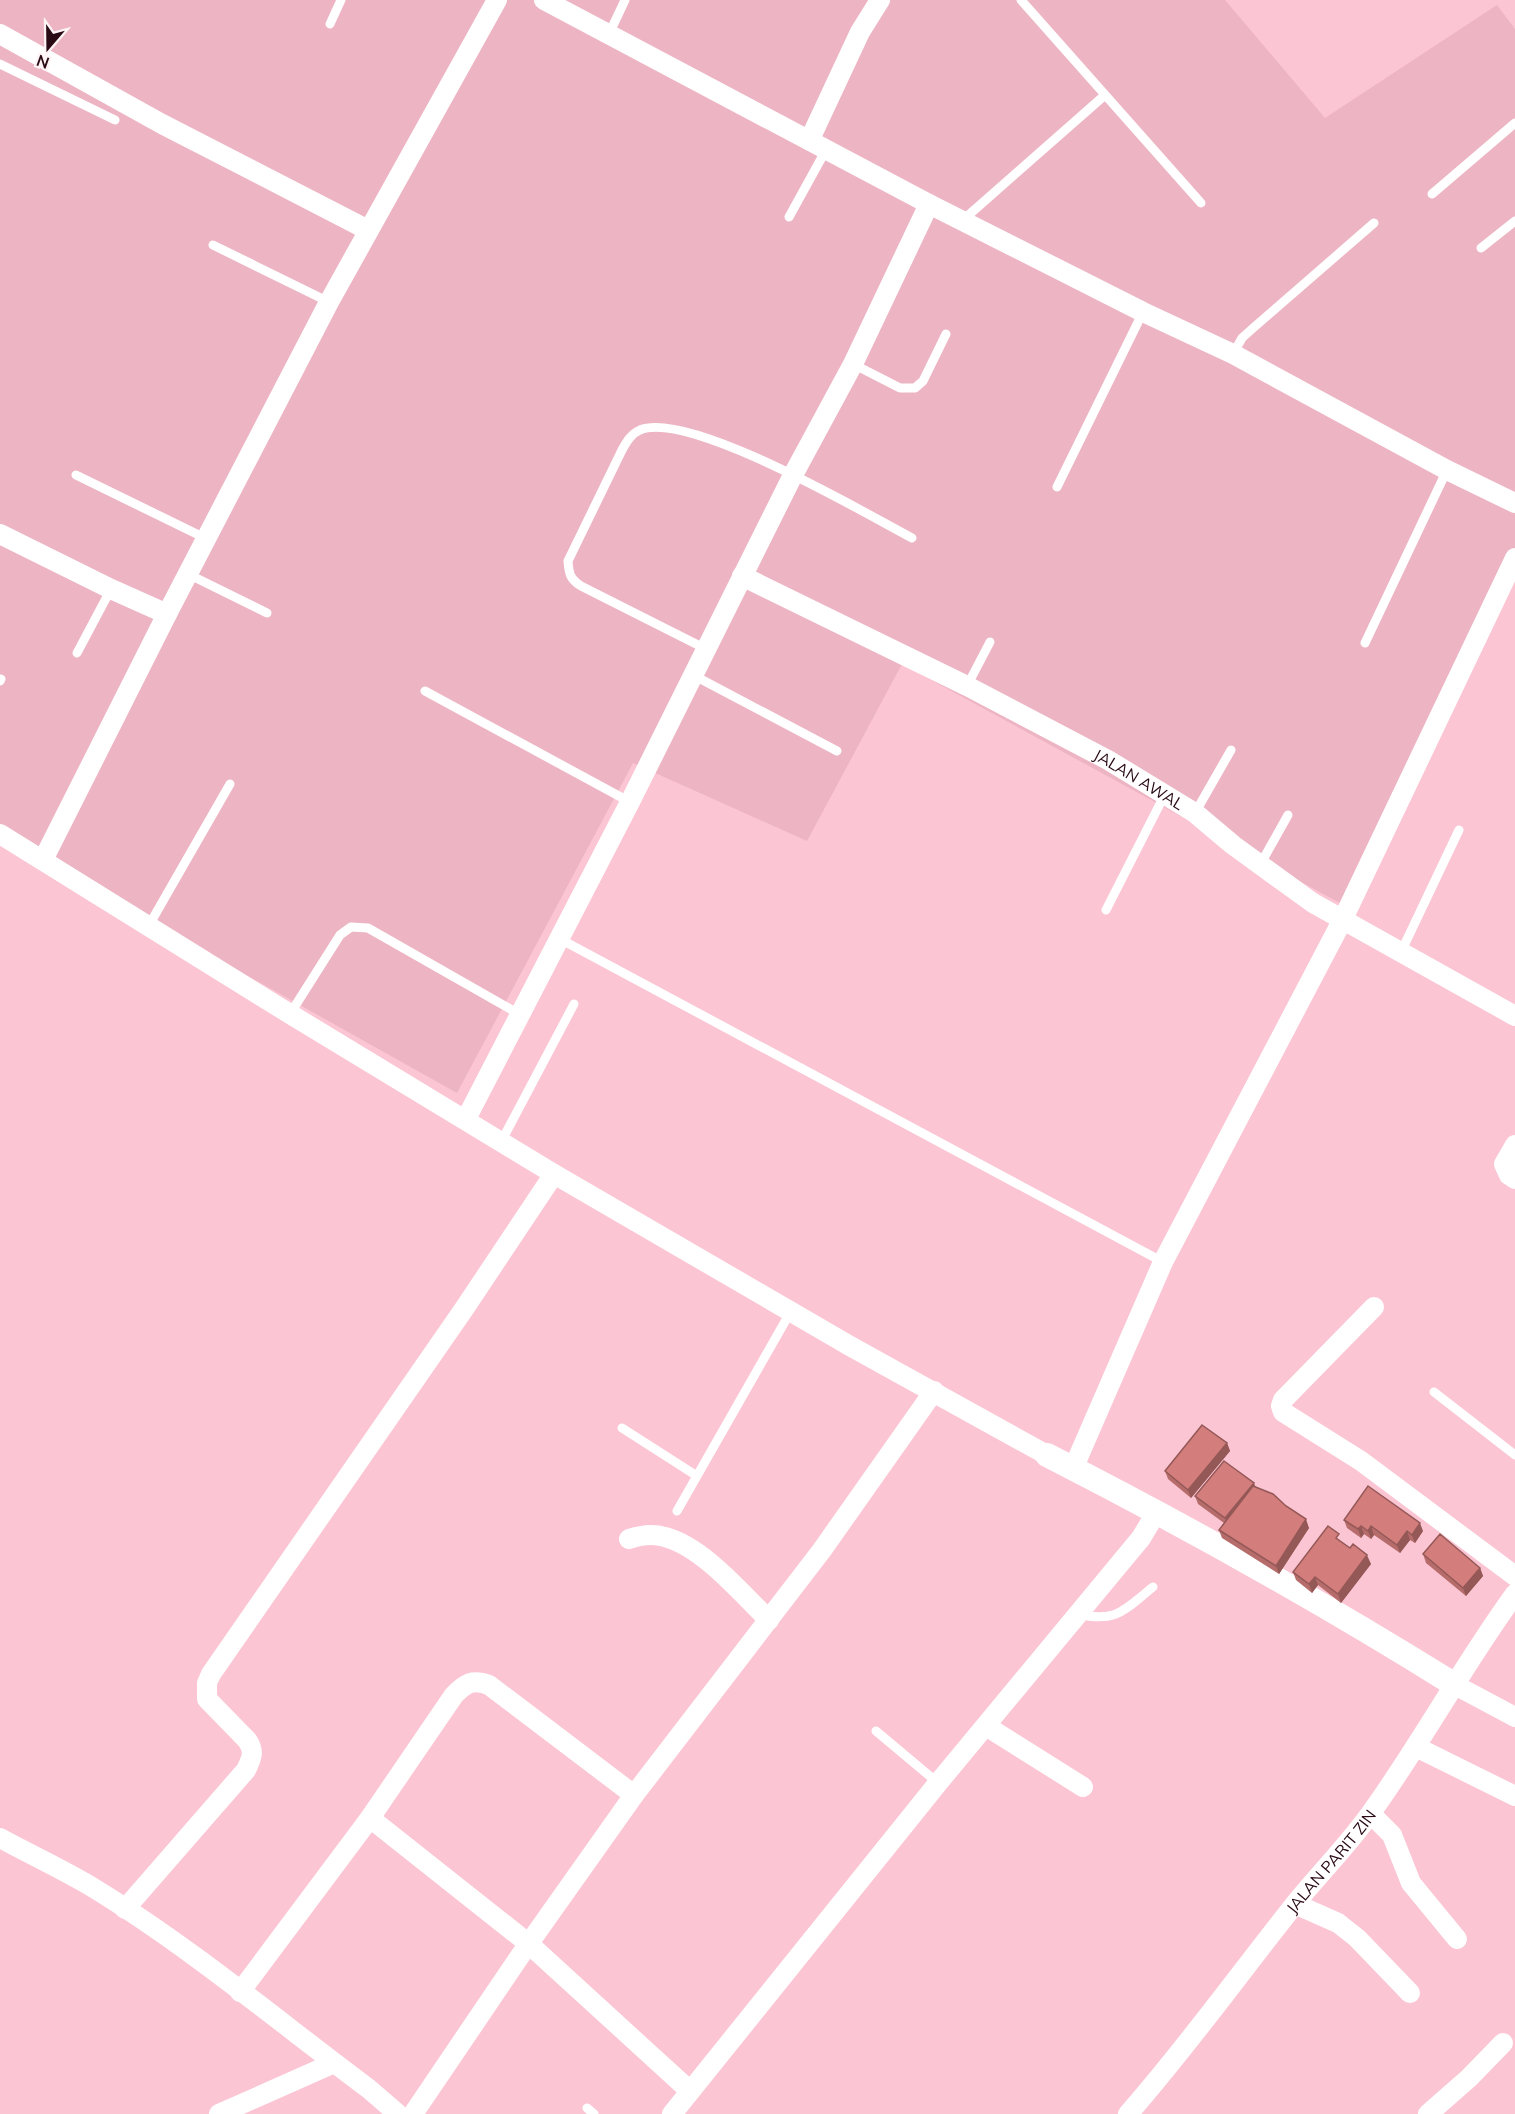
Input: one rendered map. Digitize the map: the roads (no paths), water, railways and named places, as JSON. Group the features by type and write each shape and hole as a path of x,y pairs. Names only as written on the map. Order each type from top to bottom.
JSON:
{"street":[{"path":"43,860 167,614 329,302 497,0"},
{"path":"544,0 929,204 1143,312 1233,354 1447,470 1515,503"},
{"path":"810,139 860,33 880,0"},
{"path":"0,34 162,124 368,230"},
{"path":"466,1119 630,802 793,475 853,364 929,204"},
{"path":"0,534 111,590 167,614"},
{"path":"1058,1461 1159,1260 1342,921 1515,558"},
{"name":"JALAN AWAL","path":"742,576 967,686 1108,760 1195,813 1260,865 1342,921 1515,1016"},
{"path":"2,839 43,860 148,927 554,1174 850,1346 1058,1461 1147,1527 1345,1617 1455,1685 1515,1717"},
{"path":"1515,1145 1504,1164 1509,1174 1515,1179"},
{"path":"125,1909 246,1770 252,1757 252,1747 247,1740 207,1699 207,1683 212,1674 464,1310 554,1174"},
{"path":"1374,1307 1283,1400 1282,1412 1361,1461 1515,1576"},
{"path":"413,2114 634,1795 822,1550 934,1391"},
{"path":"672,2114 1147,1527"},
{"path":"629,1539 645,1534 664,1536 684,1545 714,1568 769,1620"},
{"name":"JALAN PARIT ZIN","path":"1132,2113 1295,1904 1371,1814 1515,1594"},
{"path":"240,1992 370,1818 454,1695 471,1682 478,1681 489,1685 634,1795"},
{"path":"986,1726 1083,1787"},
{"path":"1416,1747 1515,1796"},
{"path":"1371,1814 1392,1835 1411,1883 1457,1940"},
{"path":"370,1818 529,1944 690,2091"},
{"path":"1,1839 58,1868 125,1909 240,1992 398,2114"},
{"path":"1295,1904 1338,1923 1357,1938 1410,1993"},
{"path":"1428,2114 1469,2078 1503,2043"},
{"path":"219,2114 334,2063"}],"lane":[{"path":"330,24 341,0"},
{"path":"609,34 625,0"},
{"path":"1021,0 1201,203"},
{"path":"0,64 115,120"},
{"path":"963,220 1106,95"},
{"path":"1432,194 1515,123"},
{"path":"789,217 827,148"},
{"path":"1481,248 1515,221"},
{"path":"1233,354 1242,338 1374,223"},
{"path":"213,244 329,302"},
{"path":"1057,487 1143,312"},
{"path":"853,364 900,388 915,388 923,381 946,334"},
{"path":"705,649 581,586 568,574 568,561 628,438 641,430 670,428 740,449 912,538"},
{"path":"1365,643 1447,470"},
{"path":"76,475 207,539"},
{"path":"188,574 267,613"},
{"path":"77,653 111,590"},
{"path":"967,686 990,642"},
{"path":"693,675 837,751"},
{"path":"425,691 630,802"},
{"path":"1195,813 1231,750"},
{"path":"148,927 230,784"},
{"path":"1106,910 1165,794"},
{"path":"1260,865 1288,815"},
{"path":"1401,952 1459,830"},
{"path":"290,1014 340,935 351,927 368,928 519,1014"},
{"path":"560,939 1159,1260"},
{"path":"501,1142 574,1004"},
{"path":"677,1511 791,1311"},
{"path":"1434,1392 1515,1455"},
{"path":"622,1428 697,1476"},
{"path":"1078,1614 1096,1618 1113,1617 1153,1587"},
{"path":"876,1731 938,1783"}]}
